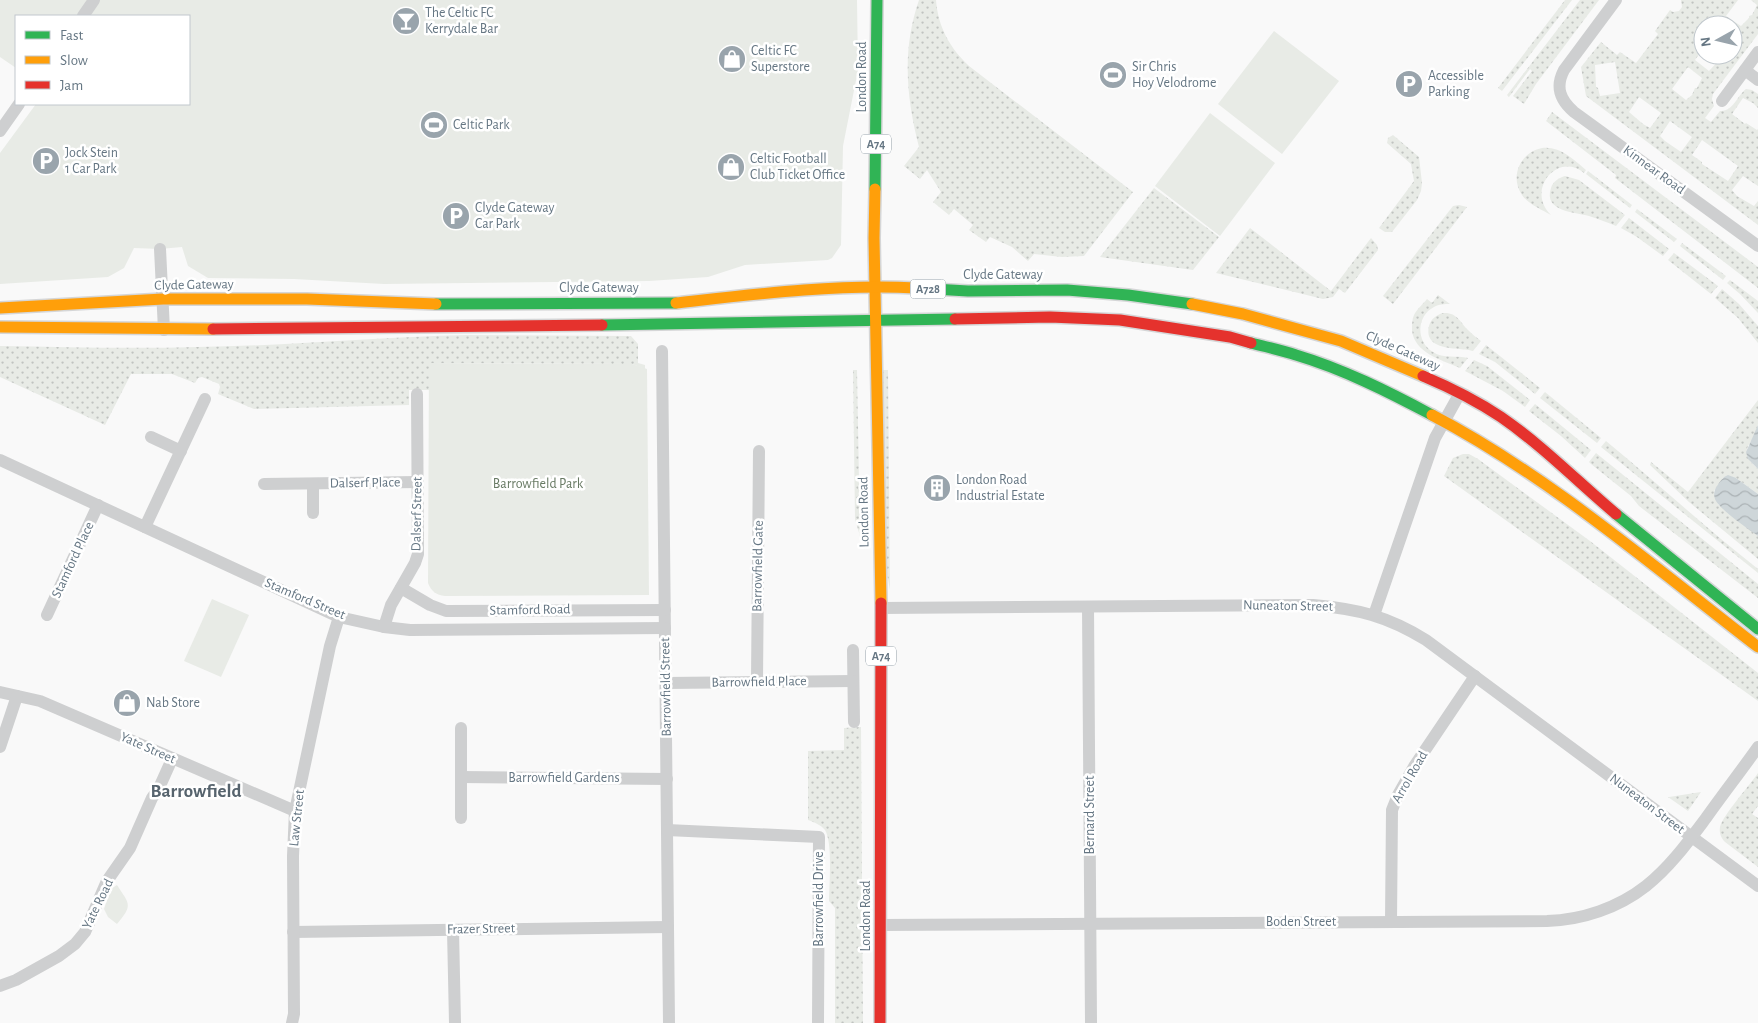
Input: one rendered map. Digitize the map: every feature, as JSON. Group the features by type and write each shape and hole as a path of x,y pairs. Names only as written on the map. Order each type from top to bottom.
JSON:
{"main road":[{"name":"London Road","path":"877,0 874,238 880,608 880,1023"},
{"name":"Clyde Gateway","path":"0,308 164,299 307,299 421,304 676,303 822,289 875,288 968,291 1067,290 1180,301 1243,314 1341,341 1460,393 1500,417 1542,449 1614,512 1758,629"},
{"name":"A728","path":"0,327 164,330 813,323 1050,317 1120,320 1222,336 1261,344 1330,368 1393,394 1486,444 1566,499 1758,646"}],"street":[{"path":"84,15 94,0"},
{"name":"Kinnear Road","path":"1616,0 1564,70 1559,82 1562,100 1574,112 1758,246"},
{"path":"1722,101 1758,52"},
{"path":"1745,70 1758,80"},
{"path":"0,131 18,105"},
{"path":"160,249 164,299 164,330"},
{"name":"Barrowfield Street","path":"662,351 669,1023"},
{"path":"1374,615 1435,438 1460,393"},
{"name":"Dalserf Street","path":"384,627 391,605 415,563 418,554 417,394"},
{"path":"145,527 205,399"},
{"path":"150,437 181,450"},
{"name":"Barrowfield Gate","path":"757,682 759,451"},
{"name":"Stamford Street","path":"0,460 339,617 384,627 410,630 665,628"},
{"name":"Dalserf Place","path":"264,484 418,482"},
{"name":"Dalserf Place","path":"313,484 313,513"},
{"name":"Stamford Place","path":"47,615 98,505"},
{"name":"Stamford Road","path":"401,588 430,606 446,611 665,610"},
{"name":"Nuneaton Street","path":"880,608 1313,605 1350,608 1374,615 1420,636 1758,886"},
{"name":"Bernard Street","path":"1088,607 1091,1023"},
{"name":"Law Street","path":"292,1023 294,1014 295,811 330,646 339,617"},
{"path":"853,650 854,722"},
{"name":"Arrol Road","path":"1391,922 1392,810 1415,765 1476,676"},
{"name":"Barrowfield Place","path":"666,683 853,681"},
{"name":"Yate Street","path":"0,692 40,701 295,811"},
{"path":"0,747 17,696"},
{"path":"461,728 461,818"},
{"name":"Boden Street","path":"881,925 1553,921 1584,916 1612,906 1645,887 1692,837 1758,747"},
{"name":"Yate Road","path":"0,986 16,980 59,956 75,944 85,932 107,881 130,848 172,759"},
{"name":"Barrowfield Gardens","path":"461,777 666,779"},
{"name":"Barrowfield Drive","path":"667,830 819,836 818,1023"},
{"name":"Frazer Street","path":"293,932 668,927"},
{"path":"453,930 455,1023"}],"green space":[{"name":"Celtic Park","path":"0,0 857,0 858,70 843,146 841,245 832,258 828,260 745,265 708,277 649,281 384,284 294,279 208,278 188,266 182,247 160,249 134,248 124,268 108,277 0,284 0,153 35,105 190,105 190,15 15,15 15,67 0,57"},
{"path":"919,0 936,0 939,19 946,36 956,52 969,66 1133,192 1084,256 1062,257 1034,254 1028,261 1012,247 990,237 986,242 969,230 973,225 954,209 949,215 933,202 941,192 927,170 920,179 904,166 919,147 911,110 908,55 910,37"},
{"path":"1565,0 1572,0 1502,91 1498,88"},
{"path":"1580,0 1599,0 1536,84 1524,104 1513,96 1532,71 1530,69 1509,97 1507,95"},
{"path":"1681,0 1738,0 1727,15 1693,15 1693,65 1701,65 1709,71 1715,65 1735,65 1713,94 1714,106 1705,118 1711,122 1720,111 1724,111 1732,106 1746,89 1758,94 1758,108 1743,98 1732,114 1745,124 1758,129 1758,186 1743,176 1732,190 1737,196 1754,206 1758,201 1758,225 1586,96 1581,67 1601,42 1617,55 1620,52 1636,63 1658,34 1655,31 1670,10 1673,12 1679,11 1682,7","holes":["1615,62 1620,93 1600,96 1596,87 1595,65","1688,67 1702,78 1692,95 1686,100 1672,89","1639,97 1661,113 1650,128 1629,112","1670,121 1692,137 1681,152 1660,136","1702,140 1738,166 1728,181 1692,155"]},
{"path":"1751,0 1758,0 1758,34 1743,54 1743,24 1752,15 1757,5"},
{"path":"1274,31 1339,81 1282,154 1218,104"},
{"path":"1552,112 1758,267 1758,288 1615,178 1616,175 1546,121"},
{"path":"1210,113 1275,163 1220,236 1155,186"},
{"path":"1393,135 1419,157 1422,183 1417,200 1392,232 1385,232 1379,228 1414,181 1411,164 1387,143 1388,138"},
{"path":"1542,148 1560,151 1586,170 1584,173 1574,167 1564,167 1555,170 1548,176 1543,185 1542,195 1544,205 1551,215 1528,201 1518,188 1517,173 1519,166 1528,154"},
{"path":"1588,171 1632,205 1630,208 1586,174"},
{"path":"1565,176 1579,180 1625,215 1616,226 1589,216 1562,210 1552,202 1550,196 1553,183"},
{"path":"1154,188 1219,237 1193,270 1100,257"},
{"path":"1453,206 1467,207 1393,304 1383,296"},
{"path":"1637,209 1677,239 1674,242 1635,212"},
{"path":"1629,218 1669,249 1663,256 1621,228"},
{"path":"1250,228 1331,291 1371,238 1377,245 1378,250 1345,293 1339,289 1333,297 1323,299 1216,273"},
{"path":"1682,243 1726,276 1723,280 1680,246"},
{"path":"1674,253 1718,286 1711,294 1668,260"},
{"path":"1730,280 1758,301 1758,313 1727,283"},
{"path":"1722,289 1739,304 1758,326 1758,343 1738,318 1715,298"},
{"path":"1438,295 1450,304 1438,305 1428,311 1421,323 1421,336 1427,348 1437,354 1468,358 1460,368 1430,355 1418,345 1414,338 1412,320 1414,315 1427,299 1432,303"},
{"path":"1443,313 1452,314 1458,318 1481,341 1473,351 1444,347 1431,340 1429,326 1434,318"},
{"path":"466,335 631,336 638,344 638,363 645,365 645,369 632,364 429,363 429,390 409,390 409,405 254,409 218,394 219,384 202,377 198,378 195,383 172,374 131,374 105,425 0,377 0,346 172,348"},
{"path":"1486,345 1540,388 1535,394 1495,362 1479,354"},
{"path":"1474,360 1487,366 1530,400 1525,407 1503,391 1465,371"},
{"name":"Barrowfield Park","path":"429,363 632,364 647,369 649,595 445,596 436,594 432,590 428,583"},
{"path":"853,370 857,370 860,536 855,519"},
{"path":"881,370 888,370 890,590 883,553"},
{"path":"1545,392 1601,438 1597,443 1540,398"},
{"path":"1758,400 1758,424 1748,446 1747,456 1758,469 1758,494 1736,478 1723,478 1714,491 1718,504 1758,536 1758,559 1689,502 1650,465 1651,462 1688,492"},
{"path":"1535,404 1591,450 1585,458 1529,411"},
{"path":"1606,441 1758,569 1758,573 1601,447"},
{"path":"1596,453 1758,584 1758,598 1639,506 1631,496 1591,464 1589,462"},
{"path":"1469,454 1478,459 1590,541 1758,673 1758,701 1444,476 1453,458"},
{"path":"212,599 249,615 221,677 184,661"},
{"path":"861,727 863,1023 835,1023 835,908 829,901 829,844 825,830 808,820 808,751 844,750 844,728"},
{"path":"1758,773 1758,806 1752,814 1758,818 1758,867 1722,839 1720,827 1726,815"},
{"path":"1701,792 1688,811 1668,797 1669,797"},
{"path":"117,885 128,905 126,913 117,924 108,917 104,909 111,889"}],"water":[{"path":"1758,425 1758,469 1748,459 1746,452"},
{"path":"1728,475 1736,478 1758,494 1758,536 1729,514 1716,501 1715,489 1722,479"}],"traffic: fast":[{"path":"875,189 877,0"},
{"path":"916,288 968,291 1067,290 1128,295 1192,304"},
{"path":"436,304 676,303"},
{"path":"602,325 955,319"},
{"path":"1251,343 1290,353 1331,367 1432,415"},
{"path":"1616,514 1758,629"}],"traffic: slow":[{"path":"875,189 874,238 881,603"},
{"path":"676,303 766,293 856,287 916,288"},
{"path":"0,308 163,299 307,299 436,304"},
{"path":"1192,304 1243,314 1341,341 1423,376"},
{"path":"0,327 213,329"},
{"path":"1432,415 1475,439 1559,494 1758,647"}],"traffic: jam":[{"path":"955,319 1050,317 1120,320 1230,337 1251,343"},
{"path":"213,329 602,325"},
{"path":"1423,376 1463,395 1501,417 1546,452 1616,514"},
{"path":"880,1023 881,603"}],"place":[{"name":"The Celtic FC Kerrydale Bar","path":"406,21"},
{"name":"Celtic FC Superstore","path":"732,59"},
{"name":"Sir Chris Hoy Velodrome","path":"1113,75"},
{"name":"Accessible Parking","path":"1409,84"},
{"name":"Celtic Park","path":"434,125"},
{"name":"Jock Stein 1 Car Park","path":"46,161"},
{"name":"Celtic Football Club Ticket Office","path":"731,167"},
{"name":"Clyde Gateway Car Park","path":"456,216"},
{"name":"London Road Industrial Estate","path":"937,488"},
{"name":"Nab Store","path":"127,703"}],"district":[{"name":"Barrowfield","path":"196,791"}]}
